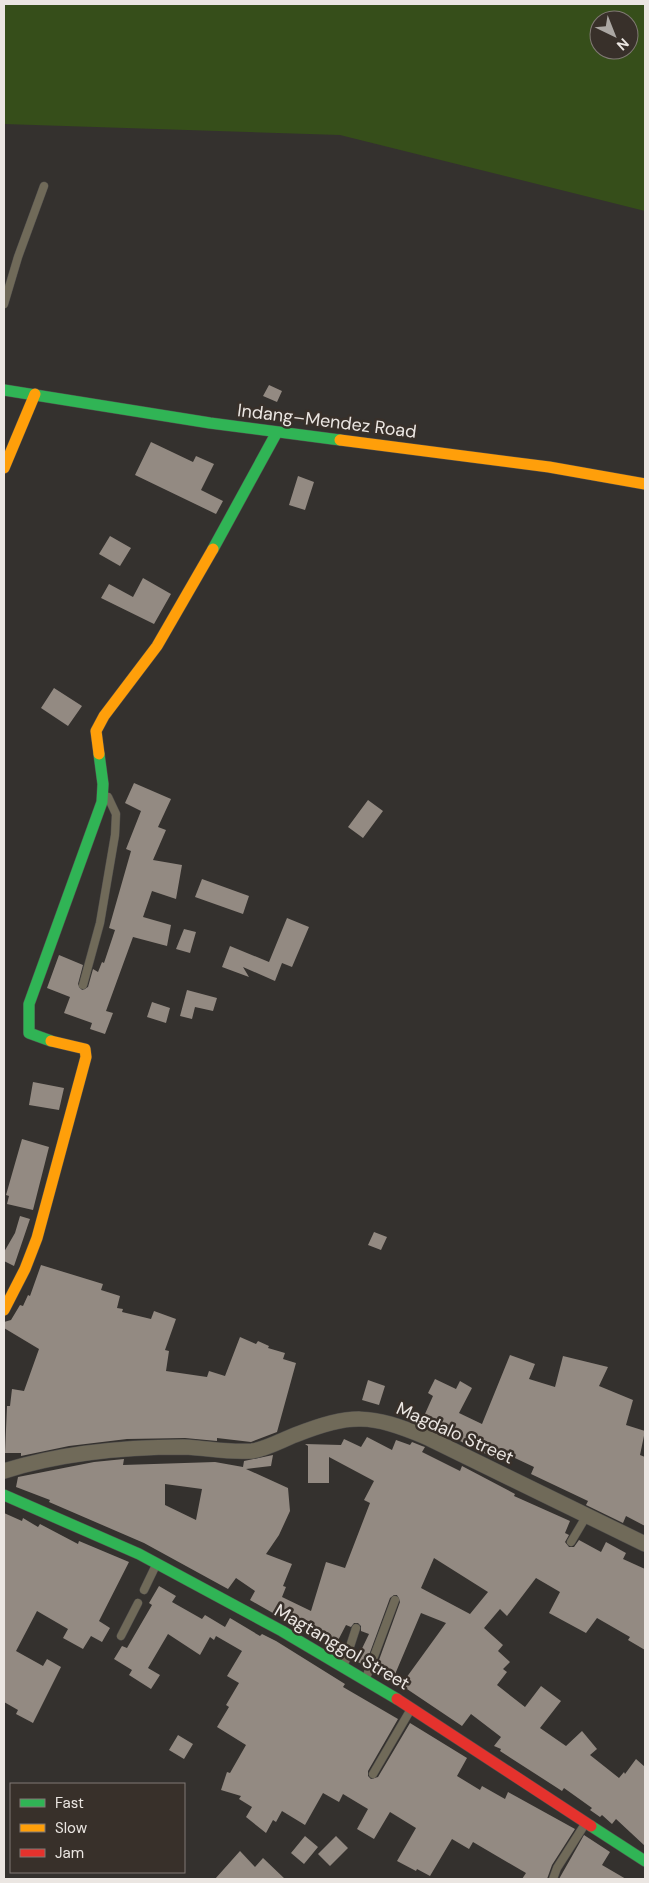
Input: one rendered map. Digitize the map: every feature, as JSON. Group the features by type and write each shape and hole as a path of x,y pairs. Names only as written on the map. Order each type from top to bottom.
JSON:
{"street":[{"name":"Indang–Mendez Road","path":"4,390 277,432 549,467 645,484"},
{"path":"4,468 35,394"},
{"path":"4,1310 27,1265 38,1234 70,1106 86,1057 85,1049 72,1042 39,1039 29,1033 28,1020 29,1004 102,802 103,784 96,731 104,716 157,646 175,618 277,432"},
{"name":"Magdalo Street","path":"4,1471 88,1453 134,1449 185,1447 255,1450 333,1422 367,1418 394,1424 426,1437 645,1544"},
{"name":"Magtanggol Street","path":"4,1495 157,1563 366,1680 412,1708 645,1861"}],"lane":[{"path":"4,304 18,257 44,186"},
{"path":"83,985 100,923 115,834 116,814 103,784"},
{"path":"571,1542 587,1516"},
{"path":"144,1590 157,1563"},
{"path":"366,1680 395,1600"},
{"path":"121,1636 138,1603"},
{"path":"343,1667 356,1628"},
{"path":"373,1774 412,1708"},
{"path":"554,1879 557,1868 586,1822"}],"green space":[{"path":"4,4 645,4 645,211 340,135 4,124"}],"building":[{"path":"269,385 282,391 277,402 263,396"},
{"path":"151,442 193,462 196,456 214,464 201,490 223,501 216,514 135,475"},
{"path":"298,476 314,482 305,510 289,505"},
{"path":"110,536 131,548 120,566 99,554"},
{"path":"143,578 171,594 154,624 101,598 109,584 133,597"},
{"path":"54,688 82,706 68,726 41,708"},
{"path":"134,783 171,799 158,827 166,830 153,860 182,865 176,899 152,891 143,917 171,925 167,946 133,937 106,1011 113,1013 105,1034 90,1029 92,1023 64,1013 70,997 47,988 59,955 83,965 78,984 82,990 88,987 93,969 98,972 102,962 104,963 115,930 109,928 131,851 126,849 141,811 125,803"},
{"path":"368,800 383,811 363,838 348,827"},
{"path":"202,879 249,896 243,914 195,897"},
{"path":"287,918 309,927 292,967 282,963 275,981 243,967 249,977 222,967 230,946 269,962"},
{"path":"184,929 196,932 190,953 176,949"},
{"path":"187,990 217,998 213,1011 195,1007 192,1019 180,1016"},
{"path":"152,1002 170,1008 166,1023 147,1017"},
{"path":"33,1082 64,1088 59,1110 29,1105"},
{"path":"22,1139 49,1147 33,1210 7,1204 9,1196 6,1195"},
{"path":"20,1216 30,1219 14,1266 4,1261 4,1252 15,1233"},
{"path":"374,1232 387,1237 381,1250 368,1245"},
{"path":"41,1265 103,1284 101,1290 120,1296 117,1308 123,1309 122,1312 151,1319 154,1311 176,1319 165,1350 169,1351 166,1371 207,1377 209,1371 225,1376 240,1337 256,1344 258,1341 269,1346 268,1348 285,1353 283,1359 296,1363 277,1432 251,1442 217,1438 217,1441 185,1438 127,1439 69,1446 21,1456 21,1453 5,1453 7,1406 10,1406 12,1389 24,1391 39,1349 4,1328 4,1322 11,1320 20,1305 23,1306 28,1295 30,1296"},
{"path":"510,1355 535,1364 529,1379 555,1387 563,1356 608,1367 599,1386 633,1400 626,1425 645,1431 640,1455 645,1457 645,1526 626,1516 623,1523 586,1505 588,1501 531,1474 534,1467 500,1451 496,1459 434,1428 433,1430 420,1425 433,1396 428,1393 435,1379 456,1389 460,1381 472,1388 459,1413 482,1424"},
{"path":"368,1380 385,1386 379,1405 362,1400"},
{"path":"367,1437 392,1450 396,1440 410,1445 412,1442 425,1447 422,1452 460,1471 462,1466 515,1494 514,1496 570,1521 565,1533 569,1535 565,1542 569,1547 574,1547 579,1540 601,1552 606,1542 626,1553 623,1559 645,1569 645,1650 628,1640 630,1637 597,1618 586,1633 549,1613 560,1592 536,1578 507,1616 500,1609 484,1628 503,1645 498,1651 510,1662 503,1669 507,1672 497,1685 525,1707 541,1686 561,1701 540,1728 566,1746 582,1731 597,1749 590,1755 619,1778 624,1772 625,1774 636,1759 645,1767 645,1846 616,1819 612,1824 602,1815 600,1817 590,1810 592,1808 564,1788 562,1791 500,1751 501,1749 494,1746 501,1737 471,1714 462,1726 401,1685 446,1623 421,1613 393,1679 390,1676 388,1679 375,1671 400,1602 397,1595 390,1598 365,1666 356,1661 369,1634 361,1631 361,1626 358,1623 354,1623 351,1627 346,1625 334,1648 250,1600 255,1591 236,1578 228,1589 144,1543 49,1502 50,1500 16,1487 18,1477 94,1462 124,1459 123,1465 215,1462 243,1467 244,1461 273,1455 271,1466 246,1469 288,1488 290,1511 279,1535 266,1554 292,1564 283,1586 286,1587 282,1597 311,1611 326,1562 345,1568 370,1503 364,1500 374,1481 329,1457 329,1483 308,1483 308,1446 305,1444 341,1445 344,1439 361,1447","holes":["165,1484 202,1489 196,1520 165,1505","434,1558 488,1592 470,1614 421,1588"]},
{"path":"4,1513 22,1521 23,1518 38,1527 40,1524 78,1544 79,1541 129,1562 99,1621 110,1628 102,1642 91,1636 83,1649 63,1638 68,1629 37,1611 16,1651 43,1666 47,1659 61,1667 33,1723 16,1714 18,1710 4,1702"},
{"path":"159,1586 176,1596 172,1602 202,1619 205,1615 225,1627 230,1618 260,1636 262,1634 276,1641 345,1684 343,1687 398,1719 368,1771 368,1776 371,1779 378,1777 410,1723 467,1758 457,1776 480,1790 482,1786 505,1799 508,1792 575,1829 552,1865 547,1879 522,1879 526,1873 473,1842 469,1849 452,1839 430,1876 417,1869 416,1871 397,1861 416,1828 390,1812 374,1839 357,1829 368,1809 343,1794 339,1802 323,1793 305,1825 282,1811 276,1822 273,1820 266,1833 246,1817 252,1807 239,1799 241,1796 221,1790 227,1772 230,1773 246,1745 217,1727 229,1707 226,1705 239,1683 227,1676 242,1651 216,1636 214,1640 210,1637 200,1655 168,1634 148,1668 160,1675 151,1689 129,1675 132,1670 114,1659 122,1646 127,1648 152,1605 149,1603"},
{"path":"178,1735 193,1744 184,1759 169,1750"},
{"path":"584,1835 610,1852 602,1865 626,1879 559,1879"},
{"path":"305,1836 318,1847 304,1864 291,1853"},
{"path":"336,1836 348,1848 330,1866 318,1854"},
{"path":"240,1851 255,1867 263,1858 285,1879 215,1879"}],"traffic: fast":[{"path":"4,390 210,423 340,440"},
{"path":"213,549 277,432"},
{"path":"51,1041 29,1033 29,1004 102,802 103,784 99,754"},
{"path":"4,1495 139,1554 282,1631 397,1699"},
{"path":"591,1826 645,1861"}],"traffic: slow":[{"path":"4,468 35,394"},
{"path":"340,440 549,467 645,484"},
{"path":"99,754 96,731 104,716 157,646 213,549"},
{"path":"4,1310 25,1269 37,1238 86,1057 85,1049 51,1041"}],"traffic: jam":[{"path":"397,1699 591,1826"}]}
